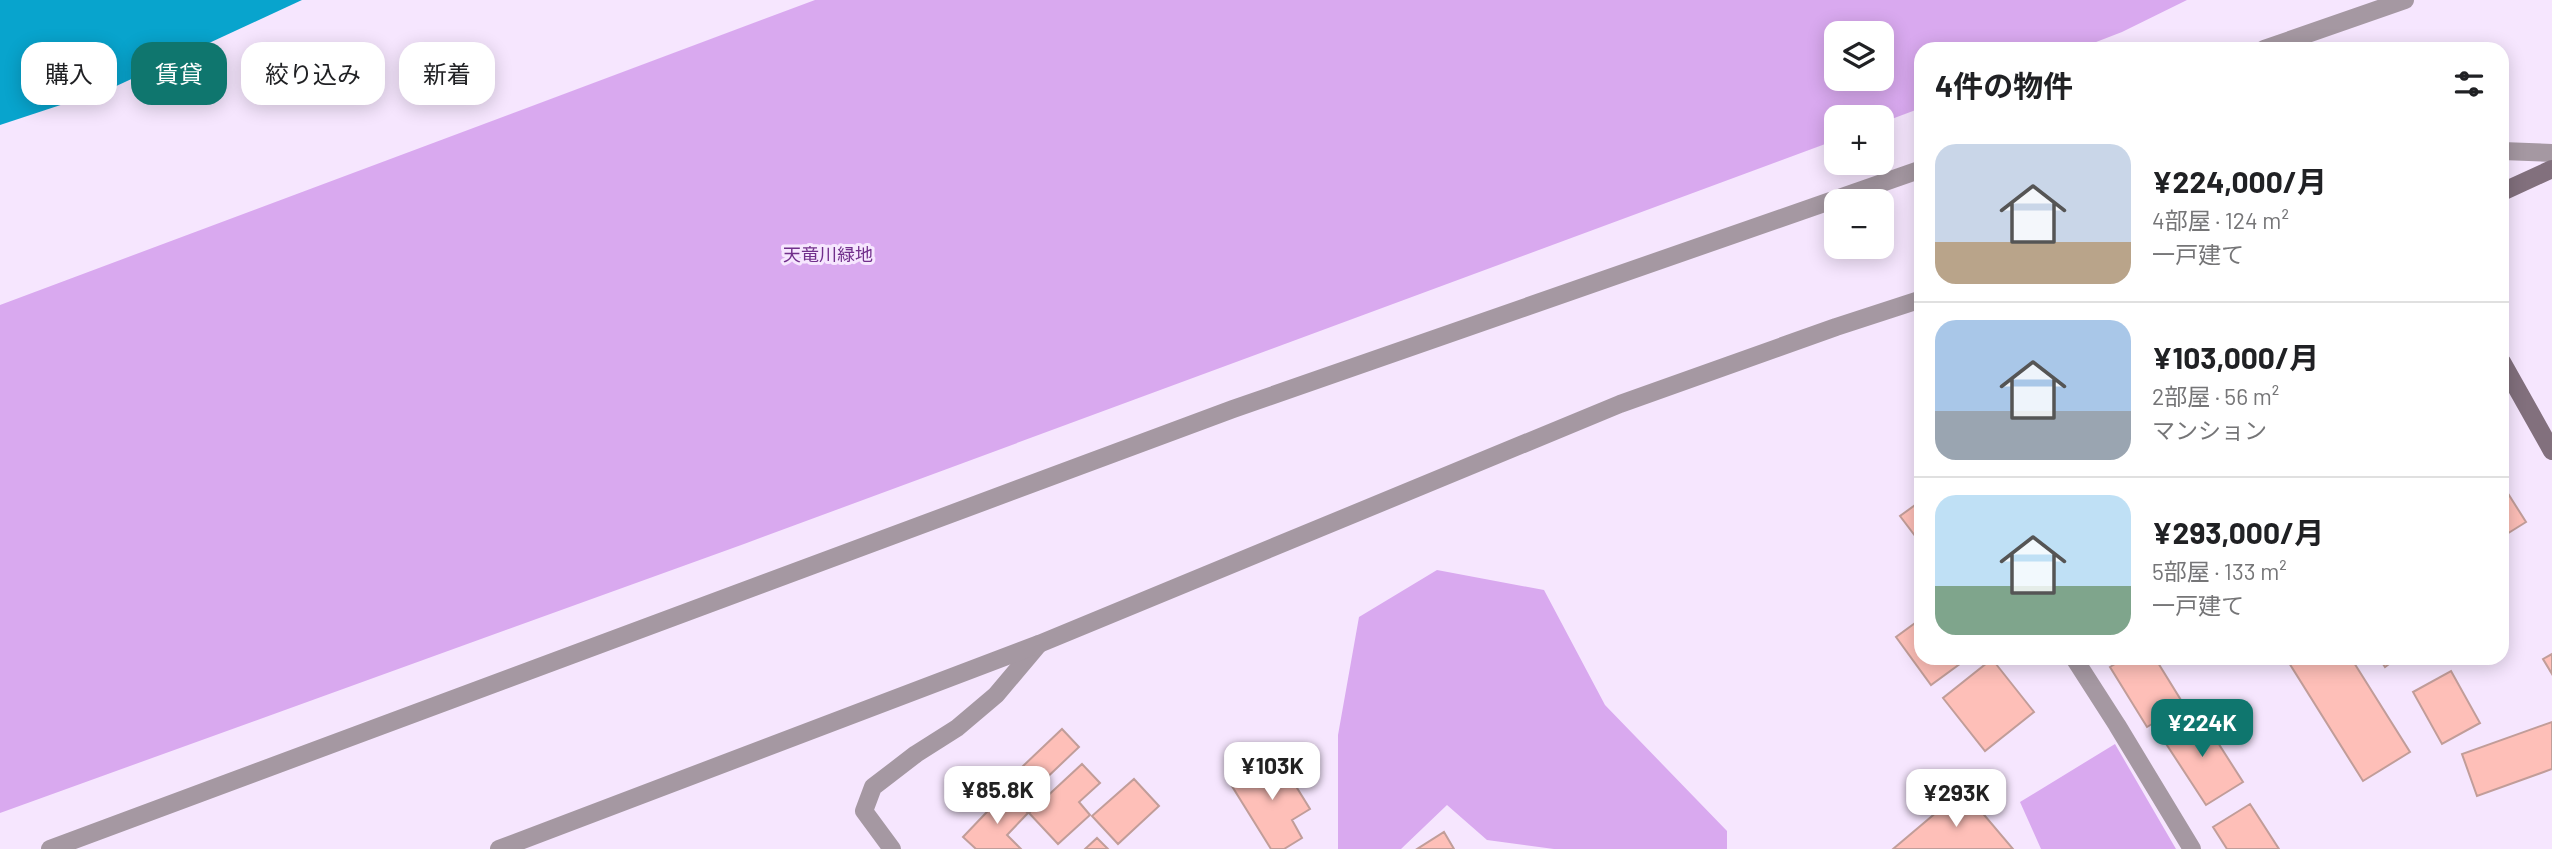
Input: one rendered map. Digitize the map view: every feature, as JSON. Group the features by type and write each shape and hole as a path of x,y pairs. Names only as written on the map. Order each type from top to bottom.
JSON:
{"main road":[{"path":"2509,189 2552,169"},
{"path":"2509,374 2552,451"}],"street":[{"path":"2284,42 2404,0"},
{"path":"2509,151 2552,153"},
{"path":"50,849 1233,409 1914,172"},
{"path":"499,849 1039,644 1620,404 1914,302"},
{"path":"892,849 864,811 873,787 916,754 957,728 996,695 1039,644"},
{"path":"2078,665 2192,849"}],"green space":[{"name":"天竜川緑地","path":"815,0 2187,0 2096,42 1914,42 1914,111 1894,118 1894,105 1824,105 1824,144 744,544 0,813 0,305"},
{"path":"1437,570 1544,590 1605,705 1727,831 1727,849 1554,849 1487,840 1447,805 1401,849 1338,849 1338,735 1359,617"},
{"path":"2115,744 2176,849 2041,849 2020,802"}],"water":[{"path":"0,0 302,0 211,42 131,42 131,79 117,86 117,42 21,42 21,105 61,105 0,125"}],"building":[{"path":"2509,495 2526,522 2509,533"},
{"path":"1914,506 1914,534 1900,516"},
{"path":"1914,624 1914,662 1896,637"},
{"path":"2552,654 2552,674 2543,659"},
{"path":"1916,665 1958,665 1931,685"},
{"path":"1984,665 1997,665 2034,712 1985,751 1943,698"},
{"path":"2159,665 2184,705 2147,727 2110,667"},
{"path":"2290,665 2355,665 2410,752 2363,781"},
{"path":"2451,671 2480,723 2442,744 2413,692"},
{"path":"2199,713 2243,782 2206,805 2161,736"},
{"path":"2552,722 2552,769 2477,796 2462,754"},
{"path":"1062,729 1079,747 1039,785 1022,767"},
{"path":"1276,754 1310,809 1292,820 1302,838 1284,849 1271,849 1230,783"},
{"path":"1082,764 1100,783 1079,802 1090,815 1058,844 1029,813"},
{"path":"1134,779 1159,806 1118,844 1092,816"},
{"path":"1963,790 2013,849 1893,849"},
{"path":"1006,792 1028,813 1007,835 1021,849 976,849 963,837"},
{"path":"2250,804 2279,849 2227,849 2213,827"},
{"path":"1444,832 1454,849 1417,849"},
{"path":"1097,838 1108,849 1085,849"}]}
